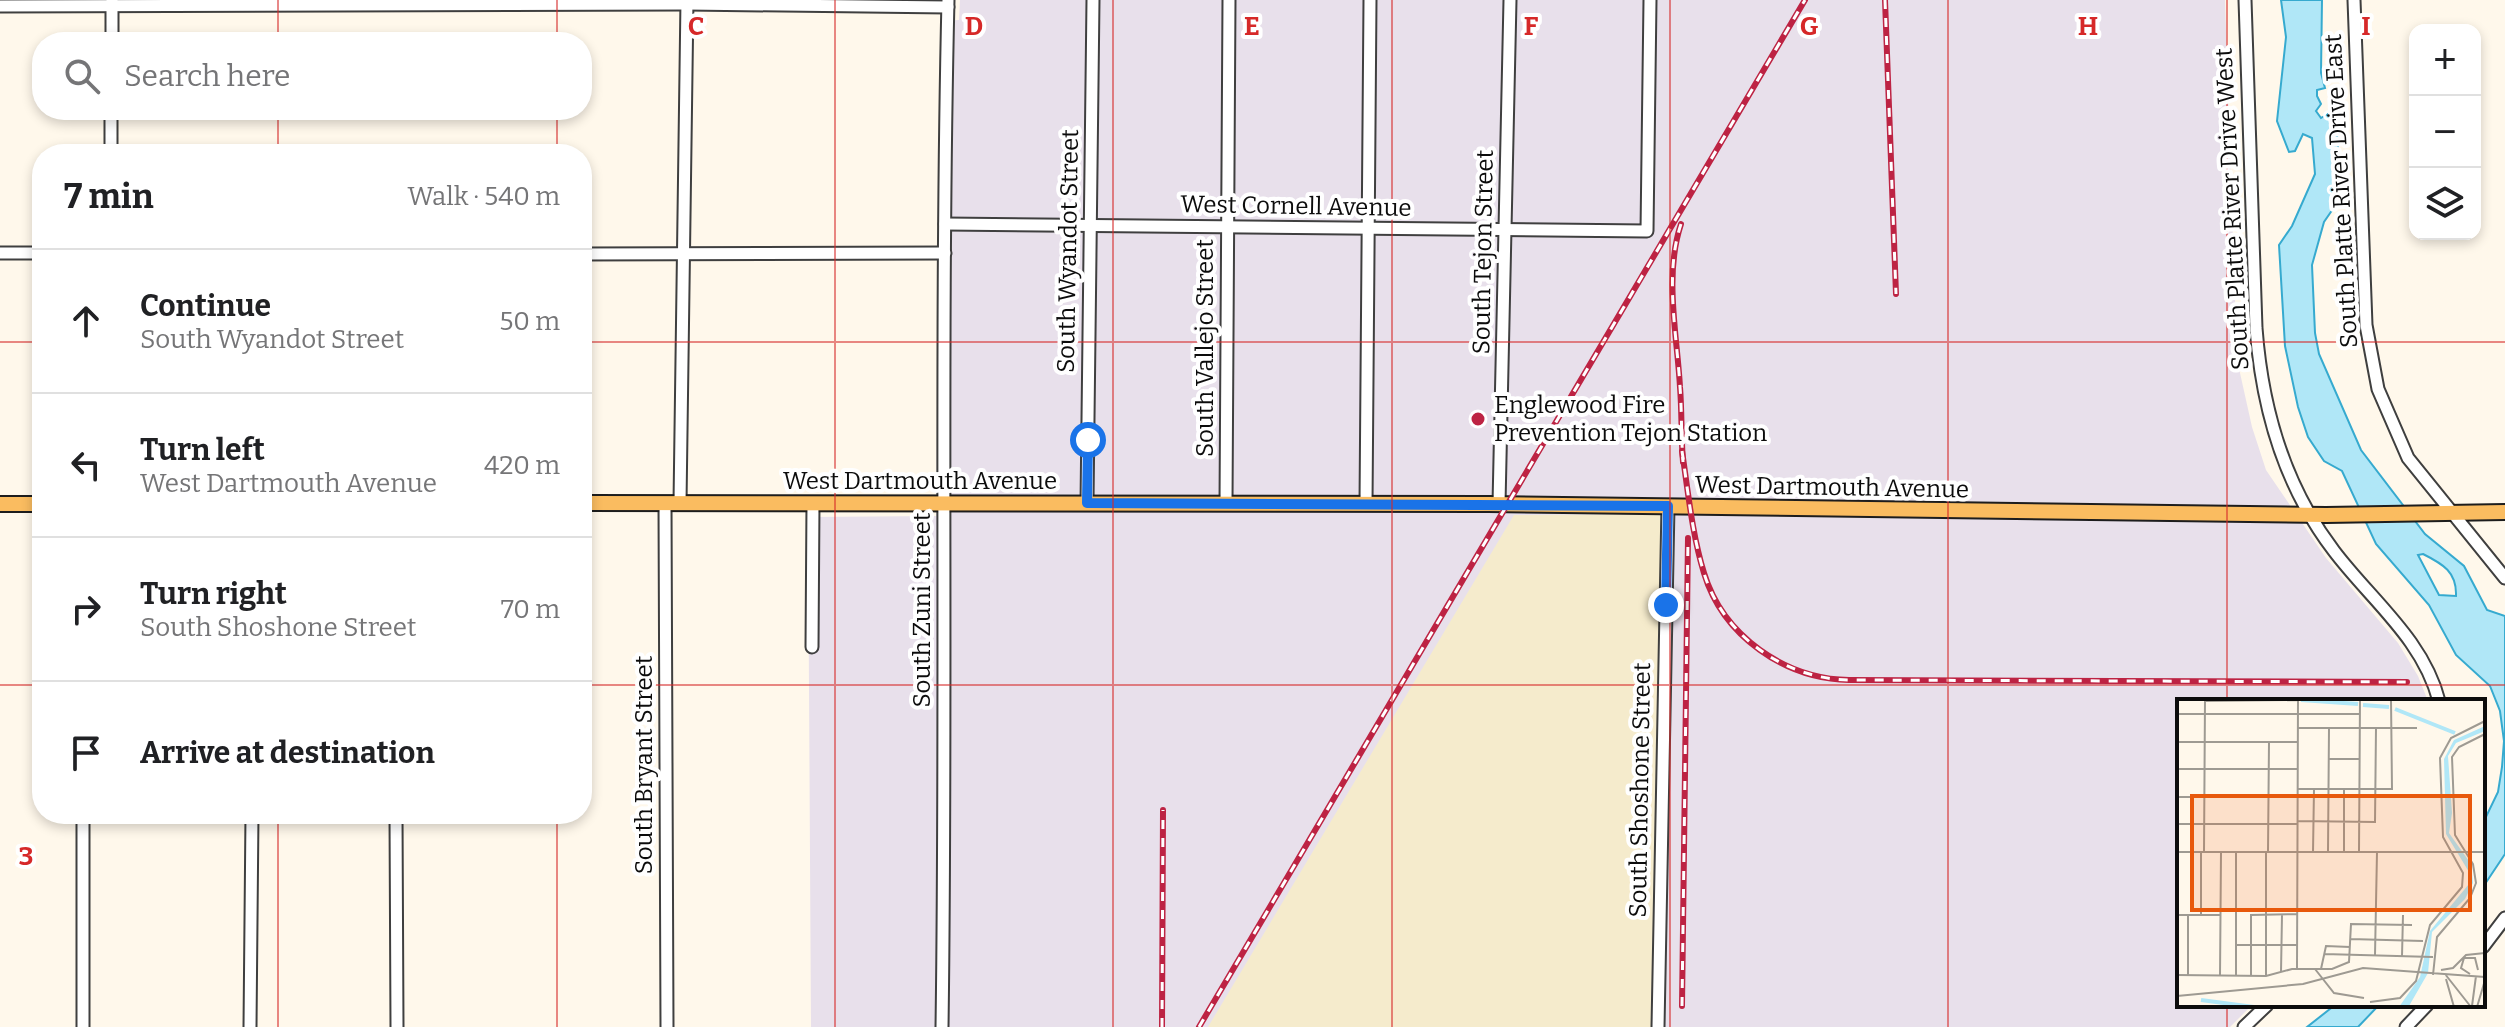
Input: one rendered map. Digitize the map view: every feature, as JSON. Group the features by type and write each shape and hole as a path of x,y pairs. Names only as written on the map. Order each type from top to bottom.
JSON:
{"main road":[{"name":"West Dartmouth Avenue","path":"592,503 1499,504 2326,515 2505,512"},
{"path":"0,504 32,504"}],"street":[{"name":"South Wyandot Street","path":"1087,503 1093,0"},
{"name":"South Vallejo Street","path":"1226,504 1229,0"},
{"path":"1366,504 1370,0"},
{"name":"South Tejon Street","path":"1499,504 1510,0"},
{"name":"West Cornell Avenue","path":"945,224 1647,231 1650,0"},
{"name":"South Platte River Drive West","path":"2245,0 2260,370 2280,447 2308,514 2334,552 2407,637 2427,671 2438,699"},
{"name":"South Platte River Drive East","path":"2354,0 2366,325 2370,357 2386,410 2408,458 2447,514 2505,578"},
{"name":"South Bryant Street","path":"667,1027 672,503 685,255 687,2"},
{"path":"112,3 112,32"},
{"path":"0,6 112,3 948,3"},
{"name":"South Zuni Street","path":"942,1027 948,3"},
{"path":"111,120 111,144"},
{"path":"0,253 32,253"},
{"path":"592,254 945,253"},
{"path":"812,647 813,503"},
{"name":"South Shoshone Street","path":"1658,1027 1668,506"},
{"path":"83,824 83,1027"},
{"path":"250,1027 252,824"},
{"path":"396,824 397,1027"},
{"path":"2485,944 2505,918"},
{"path":"2244,1027 2265,1007"},
{"path":"2406,1027 2425,1007"}],"shaded area":[{"path":"960,0 2225,0 2236,329 2240,373 2252,427 2266,470 2326,558 2398,643 2418,676 2427,699 2177,699 2177,1007 2250,1007 2230,1027 811,1027 808,517 936,516 941,21 959,20"},
{"path":"1662,514 1651,1027 1208,1027 1514,515"}],"water":[{"path":"2281,0 2322,0 2321,73 2325,88 2317,90 2321,104 2316,111 2321,118 2328,114 2338,139 2338,158 2335,206 2324,222 2312,265 2319,354 2361,450 2425,534 2464,566 2487,610 2505,616 2505,854 2485,884 2485,819 2498,792 2502,767 2504,741 2500,711 2490,686 2456,655 2429,605 2376,544 2342,471 2324,461 2308,437 2285,346 2279,245 2292,226 2315,174 2312,138 2303,134 2295,151 2289,152 2277,121 2286,37","holes":["2423,554 2442,565 2454,581 2456,596 2439,595 2418,555"]},
{"path":"2332,1007 2377,1007 2358,1027 2307,1027"}],"railway":[{"path":"1199,1027 1805,0"},
{"path":"1885,0 1896,294"},
{"path":"1681,224 1672,284 1683,462"},
{"path":"1682,451 1696,543 1713,596 1741,634 1760,650 1802,672 1849,680 2407,682"},
{"path":"1682,1006 1688,538"},
{"path":"1162,1027 1163,810"}],"place":[{"name":"Englewood Fire Prevention Tejon Station","path":"1478,419"}],"route":[{"path":"1088,440 1087,503 1668,506 1666,605"}]}
